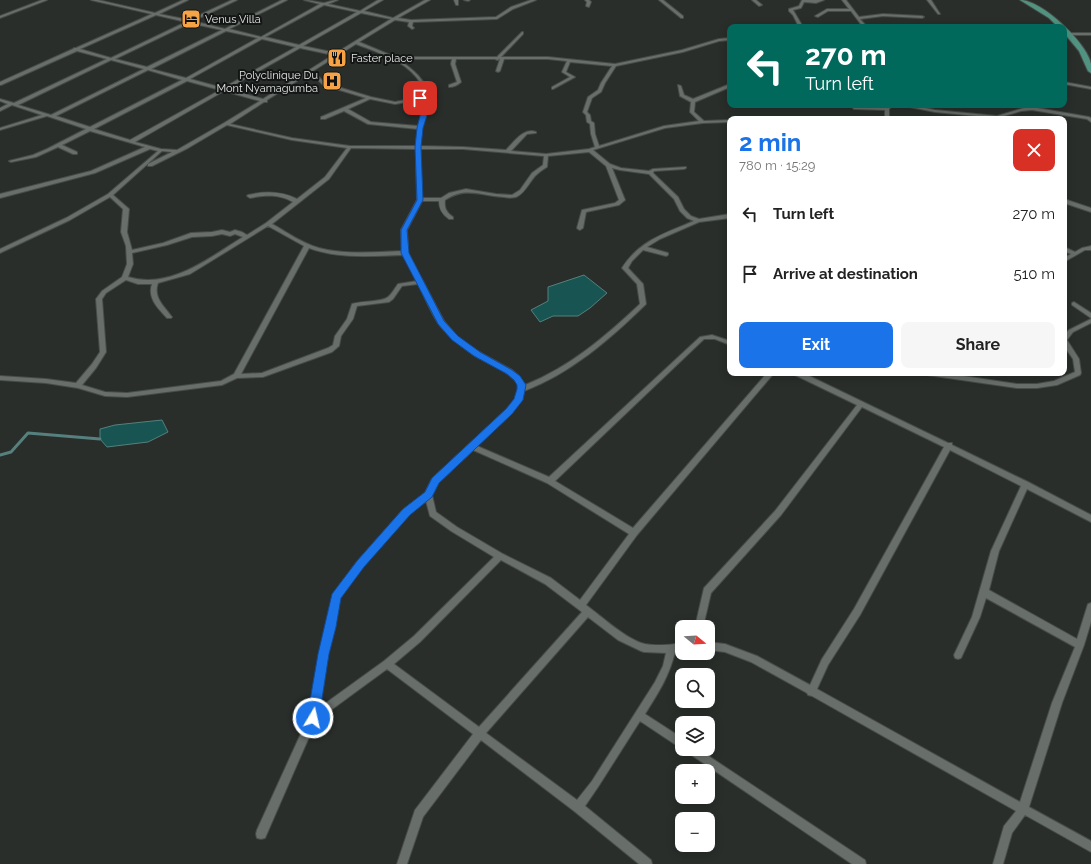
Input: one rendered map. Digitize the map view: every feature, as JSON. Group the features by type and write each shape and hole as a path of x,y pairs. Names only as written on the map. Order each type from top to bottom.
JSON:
{"main road":[{"path":"1023,0 1051,17 1058,24"},
{"path":"1067,33 1082,51 1091,71"}],"street":[{"path":"0,17 45,0"},
{"path":"93,0 338,55"},
{"path":"174,0 182,2"},
{"path":"0,84 186,0"},
{"path":"0,110 235,0"},
{"path":"53,116 285,0"},
{"path":"306,0 394,19 411,21 487,19 500,17 512,8 534,0"},
{"path":"11,161 34,156 58,145 187,79 260,38 336,0"},
{"path":"131,142 225,90 381,0"},
{"path":"137,173 265,101 394,19 428,0"},
{"path":"587,0 589,2 588,6"},
{"path":"661,0 682,17"},
{"path":"754,0 760,5"},
{"path":"799,24 795,14 791,11 791,9 800,7 804,1 816,2 822,0"},
{"path":"844,0 862,24"},
{"path":"929,0 939,13"},
{"path":"817,16 826,10 851,10"},
{"path":"482,13 487,19"},
{"path":"857,18 883,15 922,17"},
{"path":"411,21 410,26 412,28"},
{"path":"1067,31 1091,34"},
{"path":"498,71 499,59 522,33"},
{"path":"394,58 548,58 615,65 683,51 715,41 727,39"},
{"path":"261,834 313,718 336,597 360,564 406,512 428,494 435,480 509,411 518,400 522,389 522,385 510,372 477,354 455,338 441,322 405,253 404,230 420,200 418,147 420,128 428,98 423,84 410,70 394,58 357,43"},
{"path":"75,49 265,101"},
{"path":"450,86 459,82 453,64 454,58"},
{"path":"553,88 573,77 564,72 569,60"},
{"path":"598,148 593,134 592,123 589,122 588,115 585,112 586,107 590,97 600,91 603,83 615,65"},
{"path":"306,75 318,78 324,84 370,98 395,103 428,98"},
{"path":"1067,84 1091,88"},
{"path":"679,86 682,96 693,101 727,86"},
{"path":"323,118 370,98"},
{"path":"0,100 131,142 161,150 178,151"},
{"path":"693,101 692,112 703,122"},
{"path":"859,108 887,110 887,116"},
{"path":"918,108 979,116"},
{"path":"1003,116 1021,110 1035,108 1090,119"},
{"path":"344,109 370,123 420,128"},
{"path":"0,129 47,115"},
{"path":"226,124 292,139 350,147 463,148 546,155 590,150 664,127 703,122 727,121"},
{"path":"508,151 526,133 534,132"},
{"path":"58,145 74,153"},
{"path":"0,196 93,172 150,147"},
{"path":"125,278 138,282 156,282 188,274 268,224 327,178 350,147"},
{"path":"0,251 68,219 110,195 137,173 161,150"},
{"path":"590,150 608,165 620,169 650,173 676,198 682,210 689,217 698,221"},
{"path":"420,200 442,199 450,193 458,190 468,190 498,196 513,196 523,189 531,177 545,166 546,155"},
{"path":"580,228 584,211 617,204 622,200 608,165"},
{"path":"650,173 653,170 684,168"},
{"path":"250,196 259,194 280,194 286,195 296,201"},
{"path":"78,386 103,352 99,299 104,292 125,278 130,264 130,246 124,232 126,209 110,195"},
{"path":"442,199 442,208 445,214 451,218"},
{"path":"1067,202 1091,210"},
{"path":"522,389 540,382 577,360 628,319 643,304 640,284 625,268 630,260 642,248 658,238 698,221 727,216"},
{"path":"268,224 307,246 321,250 353,253 405,253"},
{"path":"129,252 165,244 191,235 222,232 230,234 235,232 247,237"},
{"path":"236,376 307,246"},
{"path":"642,248 666,254"},
{"path":"1067,258 1084,249 1091,248"},
{"path":"1067,250 1076,254"},
{"path":"156,282 152,290 152,295 169,317"},
{"path":"0,378 36,380 78,386 104,394 127,395 222,383 236,376 263,376 330,350 336,346 338,336 350,319 354,304 389,299 400,286 419,282"},
{"path":"1074,304 1091,316"},
{"path":"1067,336 1071,331 1091,321"},
{"path":"550,481 702,338 707,336 719,338 727,342"},
{"path":"948,376 1017,386 1037,386 1055,383 1078,373 1076,359 1067,345"},
{"path":"402,864 419,814 479,734 584,608 634,533 768,376"},
{"path":"803,376 949,445 1091,519"},
{"path":"701,620 707,591 778,513 861,404"},
{"path":"811,692 825,662 857,612 949,445"},
{"path":"471,446 550,481 634,533"},
{"path":"958,655 976,617 994,551 1025,484"},
{"path":"428,494 433,514 454,529 500,556 548,581 621,637 644,648 675,648"},
{"path":"313,718 387,664 417,639 500,556"},
{"path":"984,592 1080,645"},
{"path":"998,864 1008,830 1023,809 1057,704 1080,645 1091,607"},
{"path":"715,647 725,648 754,659 1091,847"},
{"path":"578,807 595,784 639,715 667,667 671,649"},
{"path":"387,664 578,807 647,864"},
{"path":"639,715 675,739"},
{"path":"700,756 861,864"}],"water":[{"path":"584,275 607,293 578,316 553,316 540,322 531,310 548,301 548,287"},
{"path":"162,420 168,432 148,442 107,447 100,439 100,429 115,425"}],"waterway":[{"path":"0,455 11,452 28,433 100,439"}],"place":[{"name":"Venus Villa","path":"191,19"},
{"name":"Faster place","path":"337,58"},
{"name":"Polyclinique Du Mont Nyamagumba","path":"332,81"}],"route":[{"path":"313,718 336,597 360,564 406,512 428,494 435,480 509,411 518,400 522,389 522,385 510,372 477,354 455,338 441,322 405,253 404,230 420,200 421,192 418,147 420,128 428,98 420,98"}]}
